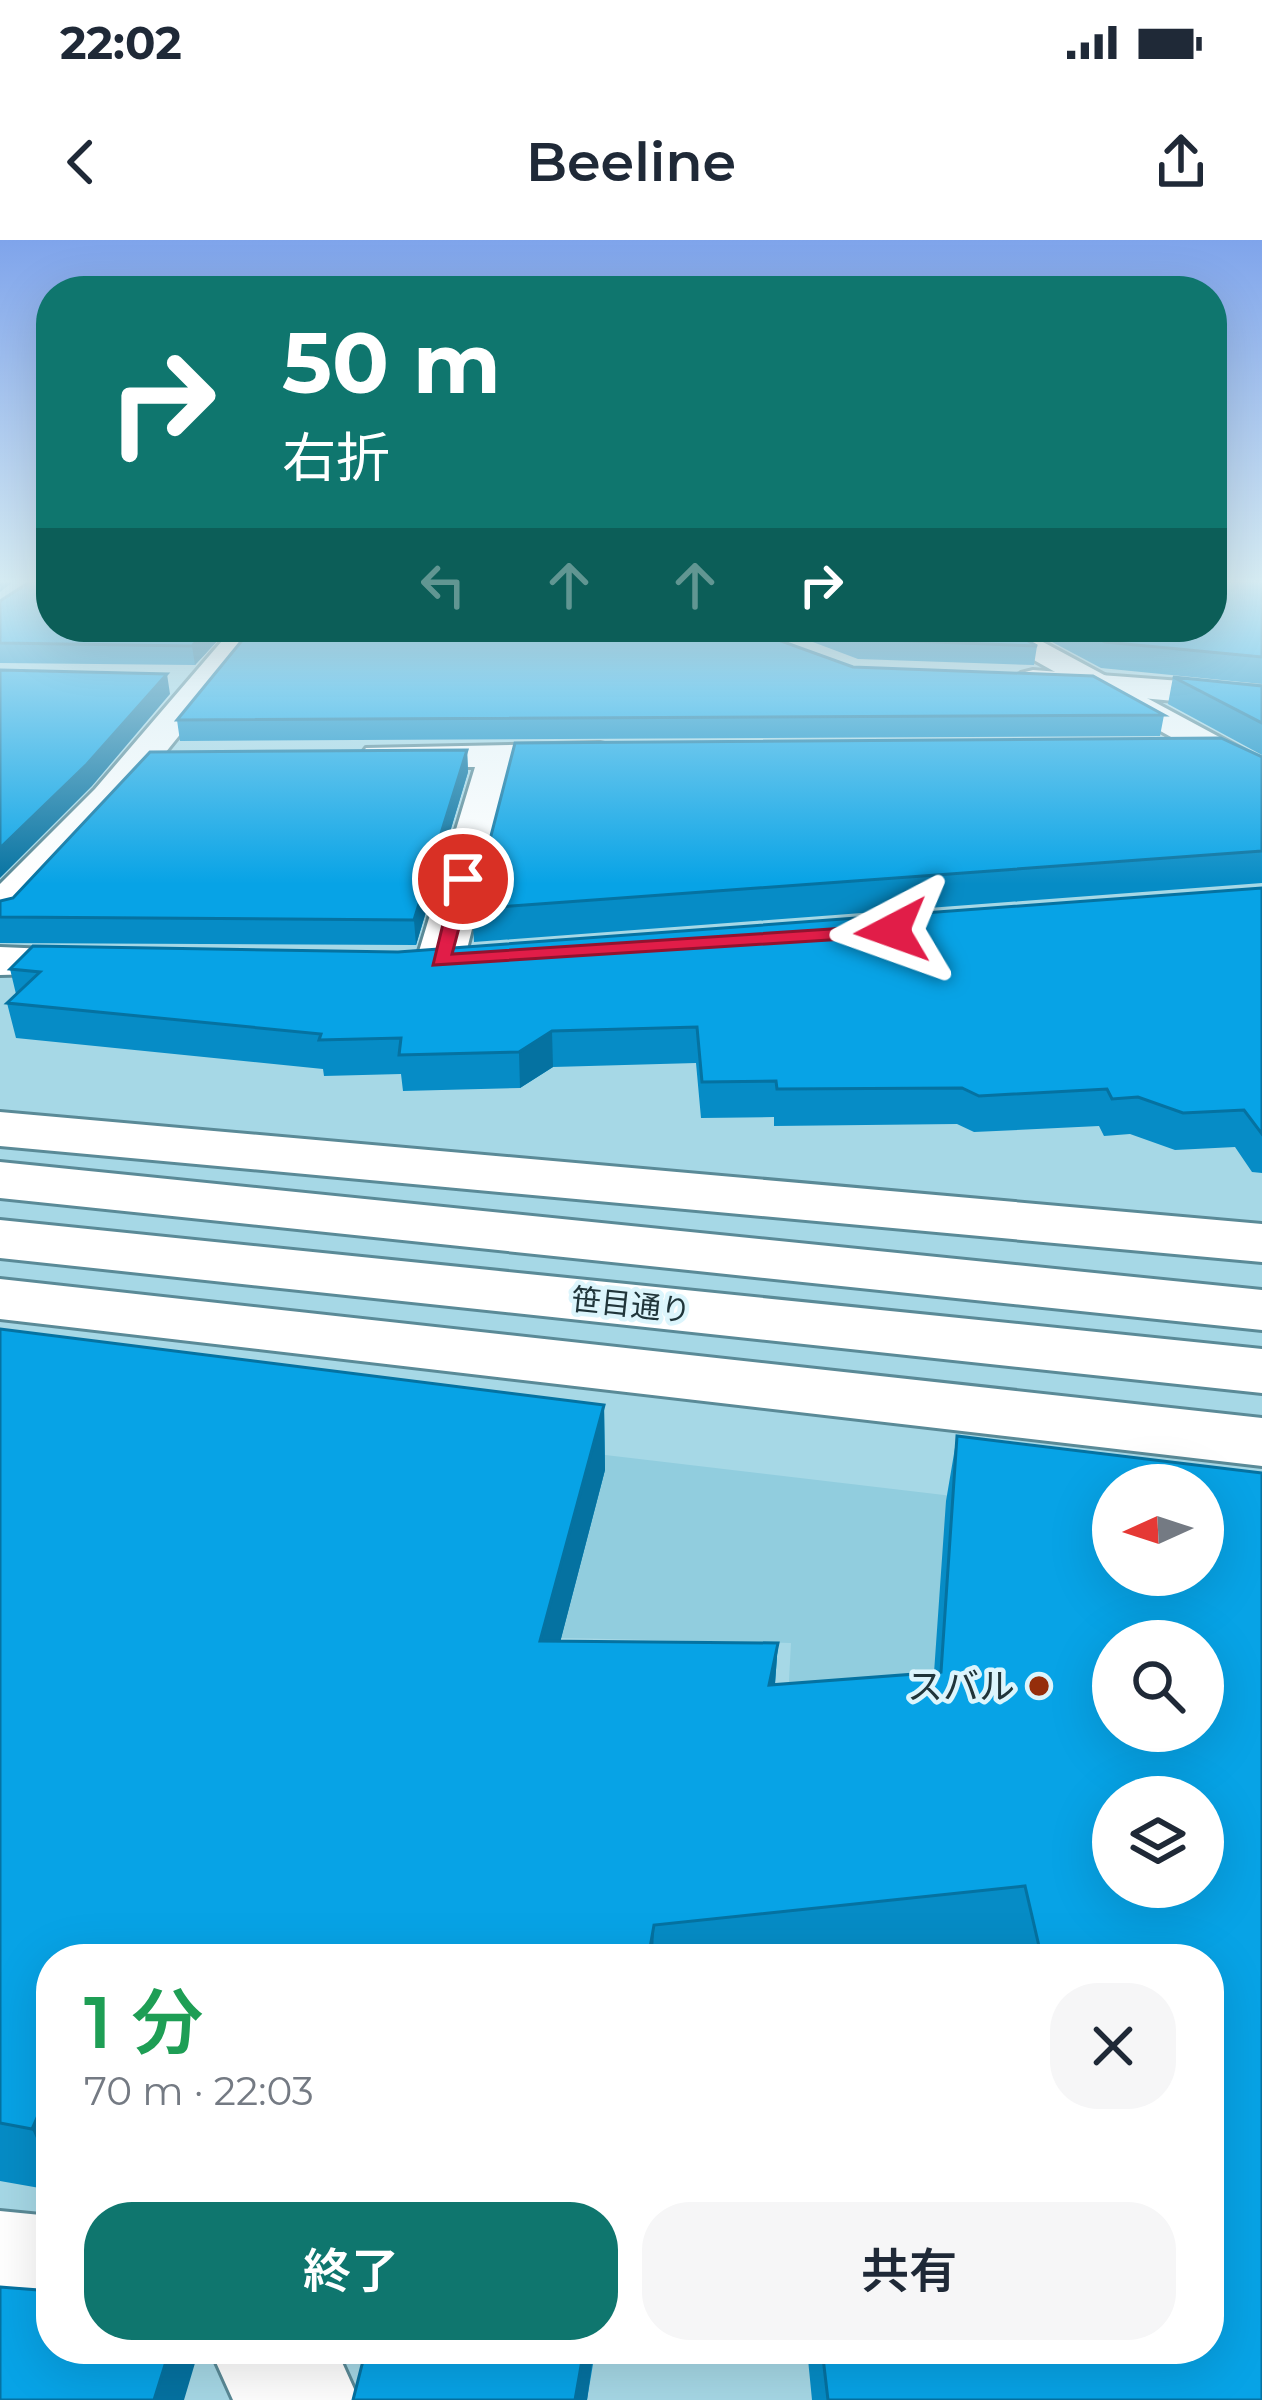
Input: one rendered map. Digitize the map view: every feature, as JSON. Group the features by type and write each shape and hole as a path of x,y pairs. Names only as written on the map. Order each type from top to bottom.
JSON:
{"main road":[{"path":"0,910 16,878 162,758 205,682"},
{"path":"1087,682 1262,698"},
{"path":"1092,682 1262,776"},
{"path":"1149,752 1219,751"},
{"path":"336,757 637,754"},
{"path":"442,962 497,755"},
{"path":"0,961 141,963"},
{"path":"0,1129 1262,1244"},
{"name":"笹目通り","path":"0,1180 1262,1310"},
{"name":"笹目通り","path":"0,1239 1262,1371"},
{"path":"0,1299 1262,1442"},
{"path":"0,2268 36,2272"},
{"path":"278,2364 299,2400"}],"shaded area":[{"path":"190,1406 1092,1513 1092,1596 1206,1596 1210,1620 1092,1620 1092,1752 1224,1752 1224,1705 1262,1941 1224,1945 775,1944 791,1643 475,1636"}],"building":[{"path":"0,682 160,682 87,764 0,848"},
{"path":"208,682 1104,682 1164,715 177,720"},
{"path":"1182,682 1262,686 1262,723"},
{"path":"1221,738 1262,757 1262,851 472,909 515,743"},
{"path":"467,750 414,920 0,917 0,901 13,898 150,752"},
{"path":"1262,888 1262,1134 1244,1110 1183,1113 1138,1097 1112,1099 1107,1089 979,1096 962,1088 777,1089 776,1081 702,1082 697,1027 552,1031 519,1052 399,1055 401,1038 319,1040 321,1034 7,1003 40,972 10,969 33,946 398,952"},
{"path":"0,1329 604,1405 540,1641 778,1643 769,1685 941,1672 957,1436 1188,1464 1092,1464 1092,1596 1224,1596 1224,1468 1262,1473 1262,2400 828,2400 824,2364 1224,2364 1224,1944 1039,1944 1025,1886 654,1925 651,1944 36,1944 36,2120 32,2129 0,2123"},
{"path":"0,2287 36,2290 36,2364 165,2364 154,2400 0,2400"},
{"path":"362,2364 581,2364 575,2400 353,2400"}],"place":[{"name":"スバル","path":"1039,1686"}],"route":[{"path":"463,879 440,961 892,931"}]}
